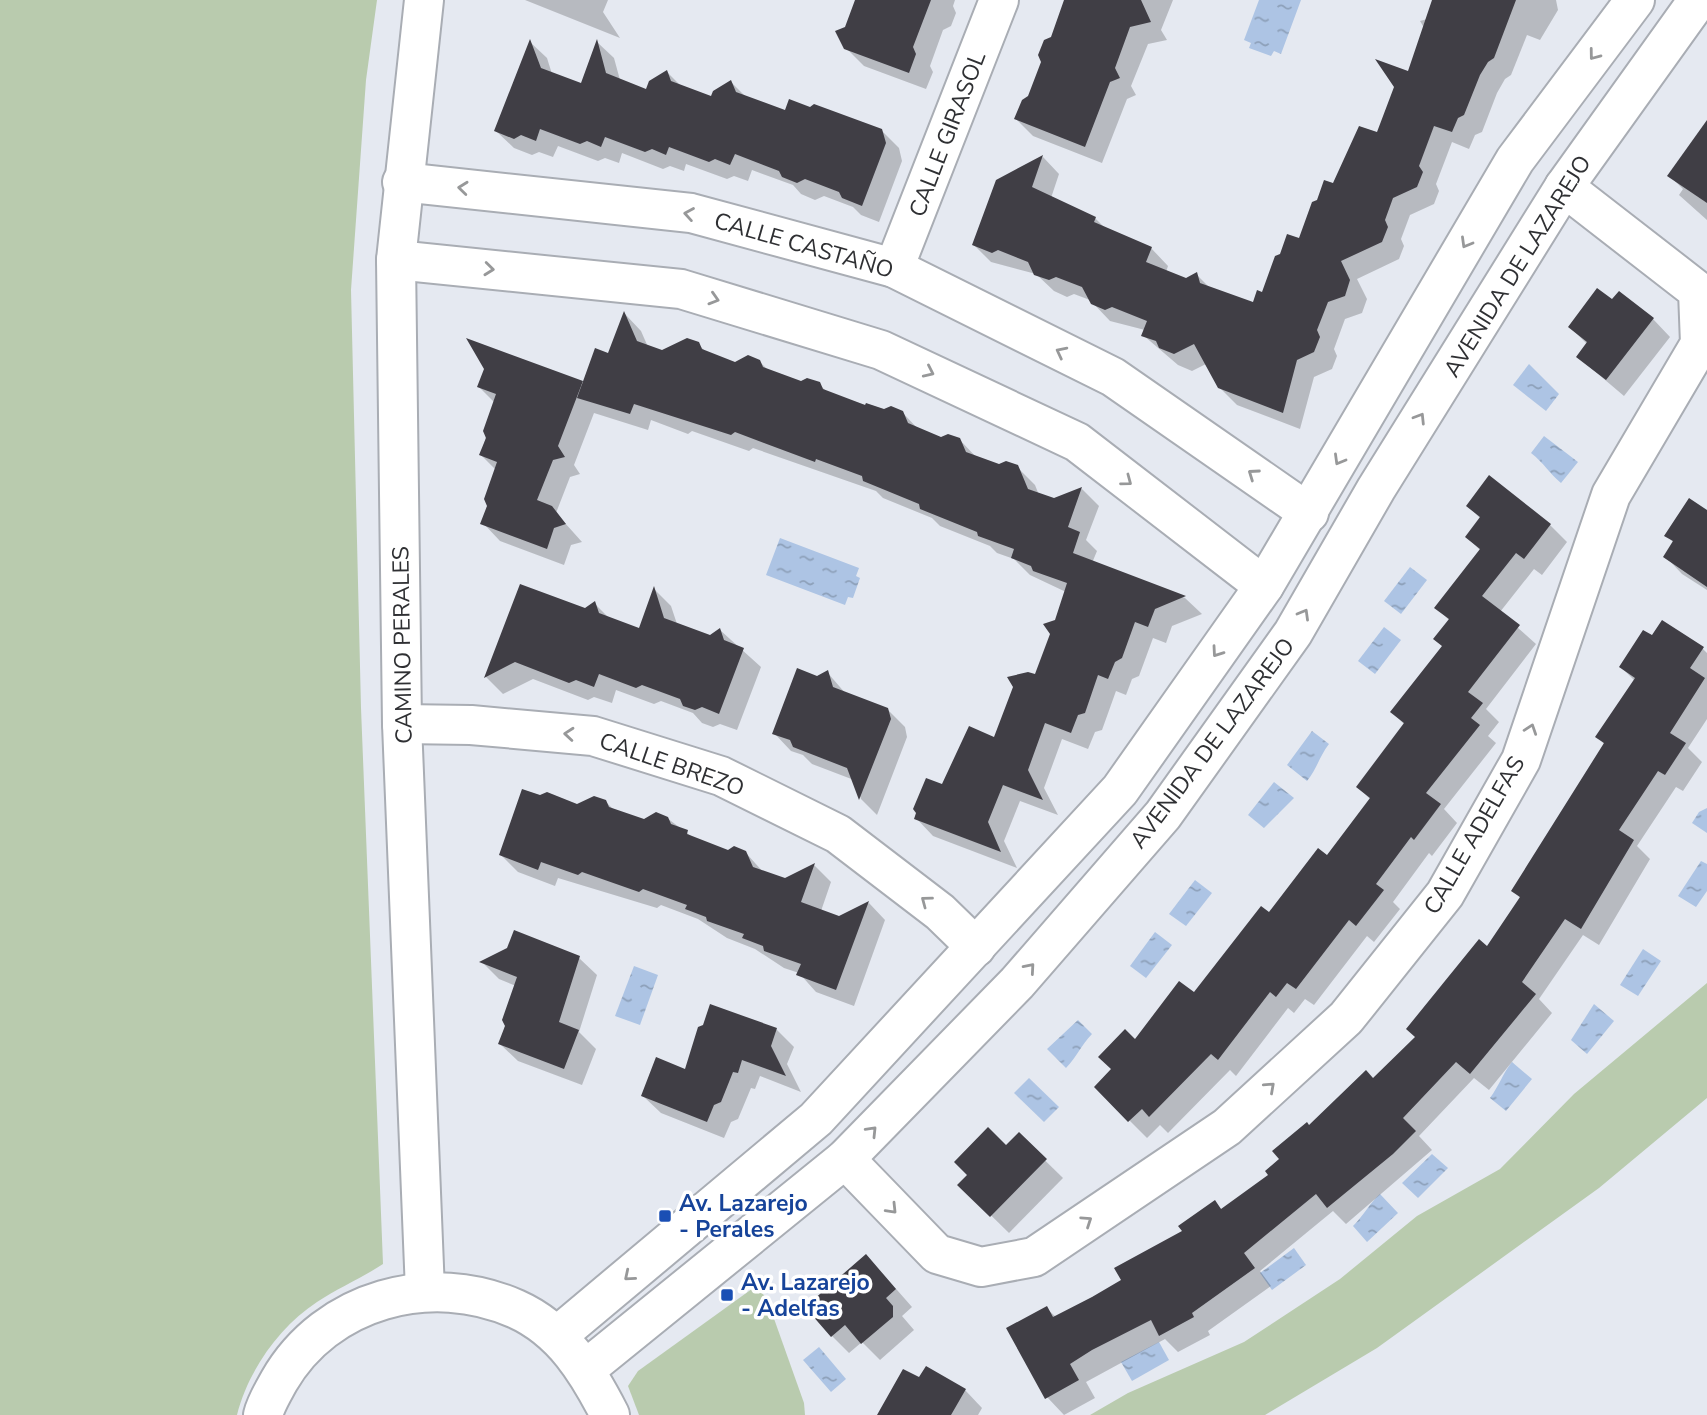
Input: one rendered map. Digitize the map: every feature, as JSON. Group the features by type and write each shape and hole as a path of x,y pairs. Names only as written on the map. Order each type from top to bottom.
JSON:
{"street":[{"name":"CAMINO PERALES","path":"424,0 402,182 396,260 402,724 425,1291"},
{"name":"CALLE GIRASOL","path":"894,268 999,0"},
{"name":"AVENIDA DE LAZAREJO","path":"557,1336 817,1119 1119,790 1264,586 1515,160 1635,0"},
{"name":"AVENIDA DE LAZAREJO","path":"586,1369 845,1159 1017,983 1163,815 1293,633 1376,489 1564,187 1698,0"},
{"name":"CALLE CASTAÑO","path":"402,182 691,213 894,268 1113,377 1309,513"},
{"name":"CALLE ADELFAS","path":"845,1159 937,1254 982,1267 1034,1257 1227,1127 1346,1018 1445,894 1521,760 1611,495 1700,344 1698,291 1564,187"},
{"path":"396,260 681,289 881,350 1077,442 1264,586"},
{"name":"CALLE BREZO","path":"402,724 471,725 593,736 721,776 838,834 940,912 976,947"},
{"path":"263,1415 290,1361 328,1325 374,1301 425,1291 472,1294 517,1310 557,1336 586,1369 610,1415"}],"green space":[{"path":"0,0 377,0 366,80 351,290 361,708 383,1264 317,1302 290,1324 257,1367 237,1415 0,1415"},
{"path":"1707,983 1707,1098 1599,1188 1377,1348 1265,1415 1090,1415 1128,1393 1244,1342 1340,1279 1417,1216 1500,1169 1574,1094"},
{"path":"756,1286 767,1299 804,1403 805,1415 639,1415 628,1386 638,1371"}],"water":[{"path":"1259,0 1301,0 1281,54 1274,51 1271,56 1249,48 1251,43 1244,40"},
{"path":"1529,364 1559,394 1546,411 1513,385"},
{"path":"1544,436 1578,462 1561,483 1531,453"},
{"path":"780,538 859,568 856,576 860,578 853,598 848,597 845,605 766,575"},
{"path":"1410,567 1427,580 1401,614 1384,601"},
{"path":"1384,627 1401,640 1375,674 1358,661"},
{"path":"1312,731 1329,744 1307,781 1287,765"},
{"path":"1274,782 1294,798 1264,828 1248,815"},
{"path":"1707,808 1707,833 1692,823 1699,812"},
{"path":"1701,861 1707,864 1707,891 1696,907 1678,896"},
{"path":"1195,880 1212,893 1186,926 1169,914"},
{"path":"1155,932 1172,945 1146,978 1130,966"},
{"path":"1643,949 1661,961 1638,996 1620,985"},
{"path":"634,966 658,975 640,1025 615,1016"},
{"path":"1594,1004 1614,1021 1587,1054 1571,1040"},
{"path":"1078,1020 1092,1034 1066,1068 1047,1049"},
{"path":"1512,1062 1532,1079 1506,1111 1490,1098"},
{"path":"1029,1078 1059,1107 1044,1122 1014,1093"},
{"path":"1432,1154 1448,1168 1418,1198 1402,1183"},
{"path":"1380,1194 1398,1213 1367,1242 1353,1226"},
{"path":"1294,1248 1306,1265 1272,1290 1260,1273"},
{"path":"1159,1342 1169,1360 1132,1381 1121,1362"},
{"path":"819,1347 846,1379 831,1392 803,1360"}],"building":[{"path":"855,0 931,0 913,47 916,54 909,73 844,49 835,31 845,27"},
{"path":"1064,0 1141,0 1151,22 1130,27 1115,68 1120,78 1110,82 1085,147 1014,119 1022,100 1028,96 1041,62 1038,55 1044,40 1051,37"},
{"path":"1432,0 1516,0 1494,58 1480,75 1464,115 1458,118 1452,132 1434,126 1419,166 1423,172 1417,187 1393,198 1385,220 1388,227 1382,242 1341,261 1350,280 1345,296 1328,302 1317,330 1320,337 1314,352 1297,360 1283,413 1218,388 1194,344 1174,354 1159,348 1156,341 1141,336 1147,321 1112,307 1105,310 1091,304 1082,287 1056,277 1049,280 1034,275 1028,262 998,250 992,253 972,245 996,180 1043,155 1032,187 1096,217 1094,222 1152,247 1146,262 1186,278 1197,272 1200,283 1253,302 1257,290 1262,292 1275,256 1280,254 1287,234 1299,238 1312,202 1317,200 1324,180 1333,183 1359,126 1377,132 1394,87 1375,59 1408,71"},
{"path":"530,39 541,68 581,83 597,39 606,73 646,89 649,81 667,70 671,81 711,96 713,91 731,80 736,92 785,110 789,99 810,107 814,104 882,129 886,143 862,206 842,198 839,192 805,179 797,183 782,177 779,171 735,154 730,165 715,159 709,162 669,147 666,155 652,149 645,152 605,137 601,147 587,141 580,144 540,129 536,141 521,135 514,139 494,131"},
{"path":"1707,120 1707,203 1667,176"},
{"path":"1597,288 1612,299 1619,291 1654,318 1606,380 1576,357 1587,342 1568,327"},
{"path":"624,311 637,341 662,350 687,338 699,342 702,349 735,362 748,355 760,360 763,367 801,381 807,378 820,382 823,389 865,405 866,403 884,409 891,406 903,411 908,423 941,437 948,434 960,438 966,452 999,464 1006,461 1018,465 1028,489 1054,498 1082,487 1068,527 1080,532 1073,553 1186,596 1155,609 1148,627 1135,622 1122,658 1115,662 1108,679 1098,675 1085,713 1078,715 1071,733 1045,723 1028,770 1043,800 1003,785 988,822 1001,852 914,819 916,813 913,809 926,778 942,784 969,726 994,737 1013,687 1007,677 1028,672 1035,674 1050,634 1043,624 1055,620 1067,583 1033,571 1031,566 1011,558 1014,549 978,536 977,532 920,509 919,504 863,481 862,476 816,459 815,462 735,432 731,435 634,404 630,414 577,398 595,348 608,353"},
{"path":"466,338 583,381 558,446 565,457 553,460 537,500 552,506 566,524 554,528 547,549 480,524 487,506 484,499 497,462 479,455 486,438 483,431 496,394 477,387 484,369"},
{"path":"1489,475 1551,524 1524,559 1516,553 1482,596 1520,625 1468,692 1483,703 1471,718 1480,725 1426,793 1441,804 1414,840 1411,837 1376,884 1384,890 1356,926 1349,920 1296,989 1287,983 1276,997 1270,992 1218,1060 1211,1054 1149,1117 1142,1109 1128,1122 1094,1087 1111,1069 1098,1057 1125,1029 1135,1039 1179,981 1194,992 1261,906 1269,912 1318,848 1327,855 1370,798 1356,787 1404,723 1390,712 1442,646 1433,639 1449,619 1434,608 1480,549 1465,537 1480,517 1466,506"},
{"path":"1689,498 1707,510 1707,587 1663,557 1673,541 1664,536"},
{"path":"520,584 585,608 595,601 599,613 639,628 654,586 664,618 710,635 720,628 724,640 744,648 719,714 702,707 695,710 683,706 680,699 642,685 636,688 599,674 594,687 576,680 569,683 515,662 484,678"},
{"path":"1662,620 1704,647 1690,668 1705,678 1670,733 1686,743 1665,775 1658,771 1619,830 1634,840 1581,929 1565,919 1522,982 1536,994 1470,1074 1456,1062 1403,1118 1416,1131 1393,1154 1327,1208 1316,1194 1244,1253 1255,1268 1192,1313 1194,1317 1159,1336 1151,1320 1092,1350 1070,1364 1079,1380 1045,1399 1006,1328 1047,1306 1053,1317 1092,1297 1121,1280 1114,1268 1182,1231 1178,1226 1215,1200 1221,1209 1268,1175 1265,1171 1279,1159 1272,1151 1307,1122 1309,1125 1366,1070 1373,1078 1415,1037 1406,1029 1479,939 1487,946 1520,897 1511,891 1604,743 1595,737 1635,678 1619,667 1643,630 1652,635"},
{"path":"797,668 817,676 828,670 833,687 888,708 891,719 859,800 847,768 793,747 790,740 772,734"},
{"path":"522,789 540,795 547,792 577,804 594,796 606,800 609,807 644,819 656,812 668,817 671,824 688,830 687,834 728,850 734,846 746,851 753,867 785,878 815,863 801,902 839,916 869,901 836,990 796,975 801,964 764,951 763,946 742,938 744,934 707,921 706,917 685,909 687,905 582,872 578,875 541,862 538,870 499,855"},
{"path":"514,930 580,956 559,1022 579,1030 564,1069 498,1044 505,1026 502,1020 517,977 479,962 507,948"},
{"path":"710,1004 777,1028 771,1046 786,1076 742,1060 738,1073 733,1072 721,1102 714,1105 707,1122 641,1096 656,1057 685,1069 698,1027 703,1025"},
{"path":"988,1127 1006,1145 1019,1132 1047,1159 990,1217 957,1185 967,1175 954,1162"},
{"path":"866,1254 896,1289 886,1298 893,1306 893,1317 861,1344 845,1325 831,1337 805,1307"},
{"path":"926,1366 966,1389 951,1415 877,1415 903,1369 919,1377"}],"place":[{"name":"Av. Lazarejo - Perales","path":"665,1216"},
{"name":"Av. Lazarejo - Adelfas","path":"727,1295"}]}
